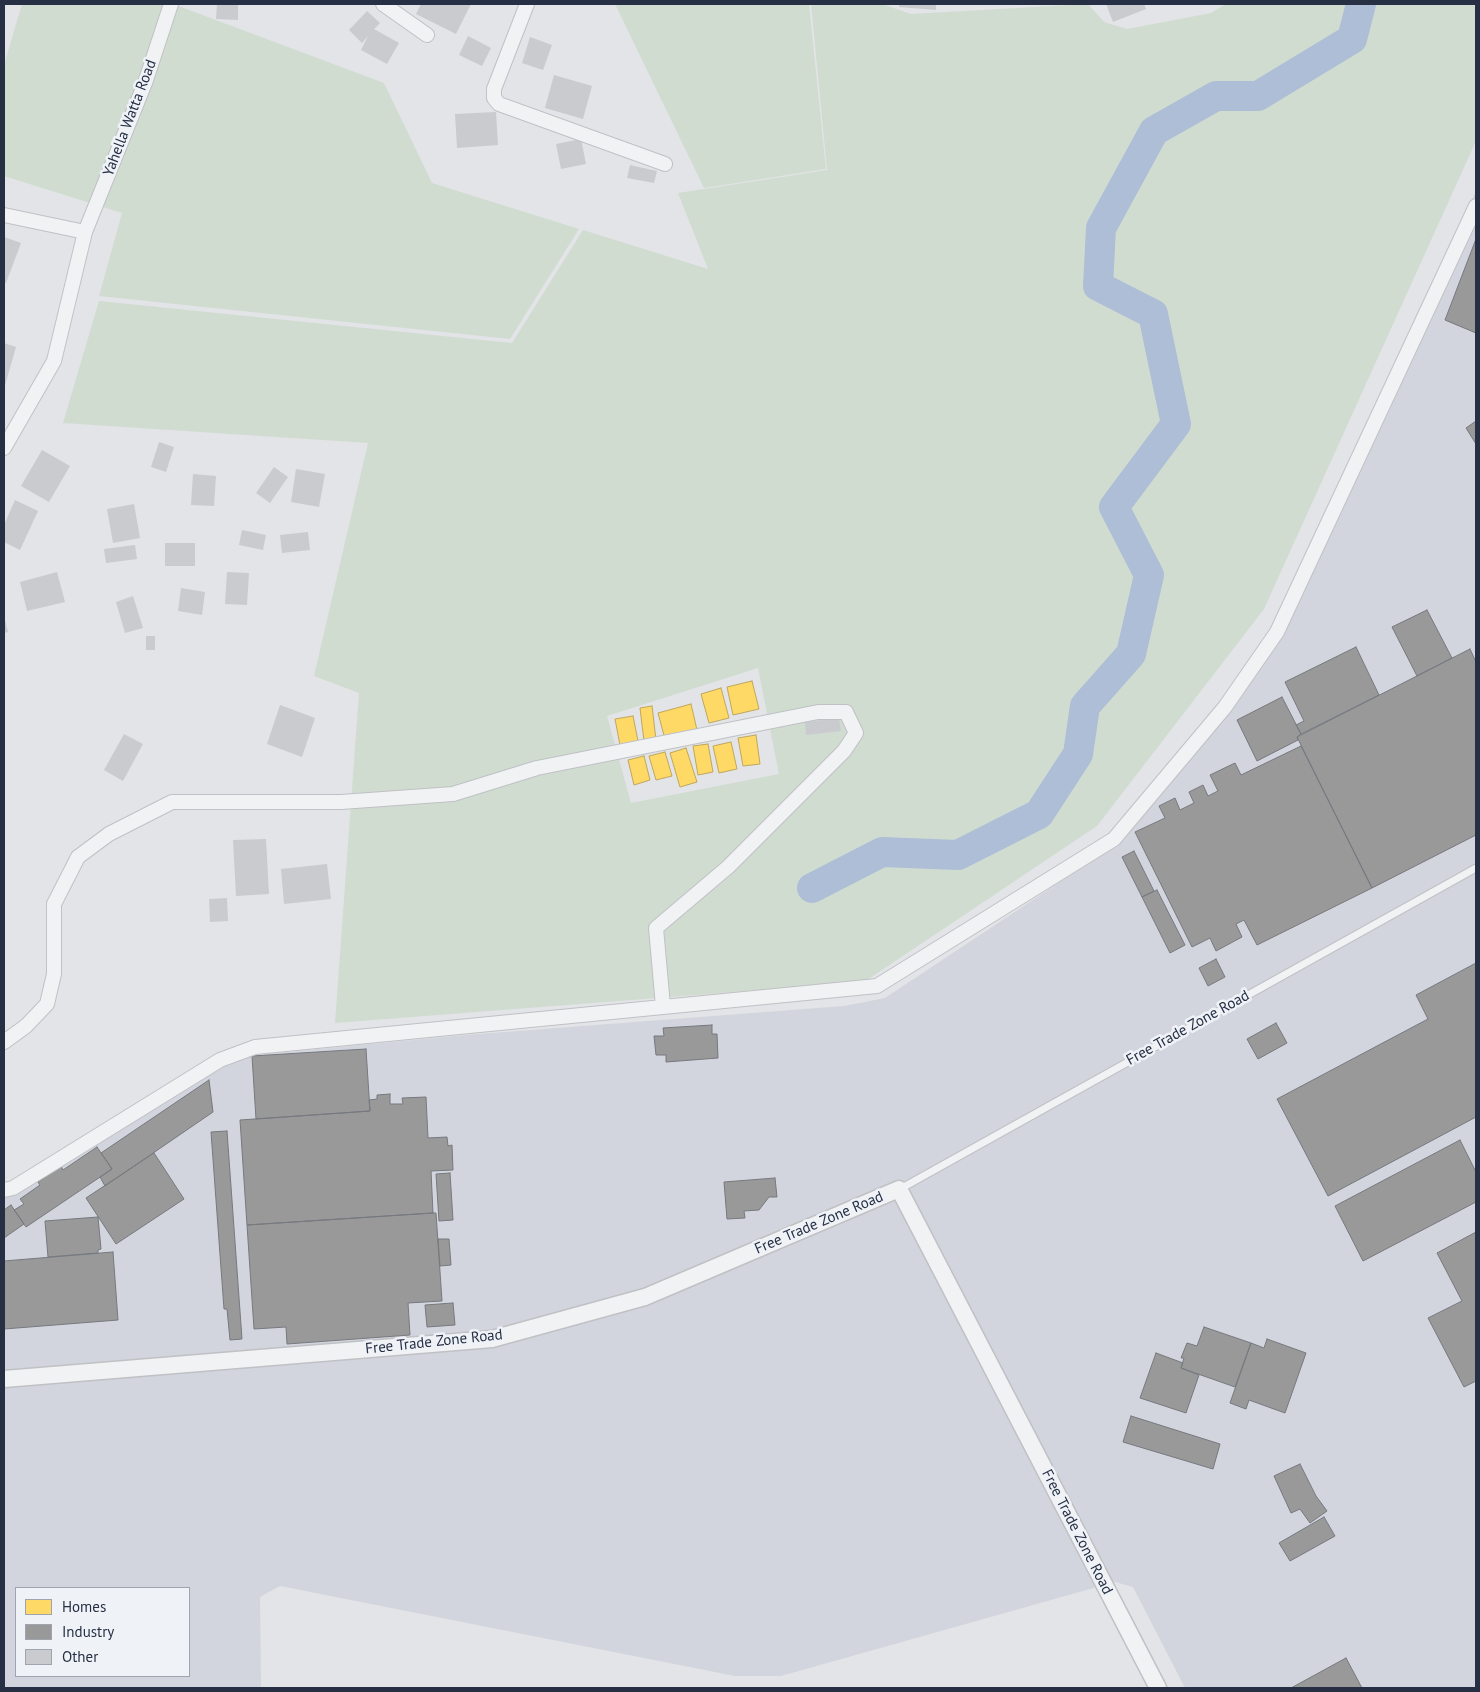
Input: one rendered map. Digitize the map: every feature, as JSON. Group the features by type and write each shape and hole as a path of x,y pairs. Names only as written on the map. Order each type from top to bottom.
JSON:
{"street":[{"name":"Yahella Watta Road","path":"4,448 54,361 85,232 145,83 171,4"},
{"path":"383,4 428,35"},
{"path":"527,4 494,89 494,98 499,104 665,164"},
{"path":"4,1190 13,1188 220,1060 255,1047 877,986 1114,839 1225,707 1277,632 1476,206"},
{"path":"4,215 85,232"},
{"path":"4,1042 26,1026 47,1004 54,974 54,904 78,857 108,834 172,802 341,802 453,794 537,768 818,712 846,712 856,733 844,751 728,867 656,928 663,1006"},
{"name":"Free Trade Zone Road","path":"4,1379 492,1339 645,1297 899,1189 1158,1688"}],"lane":[{"name":"Free Trade Zone Road","path":"899,1189 1476,868"}],"shaded area":[{"path":"22,4 173,4 384,83 432,183 579,229 510,339 99,296 122,213 4,176 4,65"},
{"path":"615,4 809,4 826,169 704,188"},
{"path":"811,4 882,4 911,14 1088,4 1104,22 1127,29 1211,13 1226,4 1476,4 1476,141 1264,609 1097,826 864,982 335,1023 359,693 314,676 368,443 63,423 99,301 512,343 583,230 708,269 678,193 827,170","holes":["758,668 779,774 631,803 607,716"]},
{"path":"1476,191 1476,1688 1185,1688 1133,1587 1115,1582 781,1676 735,1676 280,1586 260,1597 261,1688 4,1688 4,1197 225,1058 465,1035 844,1006 885,998 1090,862 1113,841 1282,621"}],"building: Homes":[{"path":"752,681 759,709 733,715 727,687"},
{"path":"721,688 729,718 709,723 701,694"},
{"path":"691,704 697,730 665,739 658,713"},
{"path":"652,706 656,740 644,741 640,708"},
{"path":"633,716 638,741 620,745 615,719"},
{"path":"756,735 760,764 743,766 738,738"},
{"path":"731,742 737,769 719,773 713,746"},
{"path":"708,744 713,772 698,775 693,746"},
{"path":"686,748 697,782 680,787 670,753"},
{"path":"665,752 672,776 656,780 649,756"},
{"path":"644,756 650,780 634,785 628,760"}],"building: Industry":[{"path":"1476,239 1476,333 1445,320"},
{"path":"1476,421 1476,444 1466,428"},
{"path":"1427,610 1452,658 1417,676 1392,627"},
{"path":"1356,647 1379,695 1301,734 1296,725 1304,721 1285,682"},
{"path":"1470,649 1476,662 1476,835 1372,888 1297,737"},
{"path":"1282,697 1301,734 1297,737 1298,740 1257,761 1237,720"},
{"path":"1301,746 1372,888 1257,945 1244,920 1236,924 1242,937 1216,951 1210,938 1192,947 1135,832 1165,818 1159,806 1175,798 1180,810 1194,803 1189,792 1203,785 1208,796 1218,791 1210,775 1235,763 1241,775"},
{"path":"1134,851 1154,891 1142,897 1122,857"},
{"path":"1157,890 1185,945 1170,953 1142,897"},
{"path":"1216,959 1225,977 1208,986 1199,968"},
{"path":"1476,963 1476,1117 1328,1196 1277,1099 1428,1019 1416,995"},
{"path":"1276,1023 1287,1043 1258,1059 1247,1039"},
{"path":"712,1025 712,1034 717,1034 718,1058 666,1062 666,1055 656,1055 654,1036 664,1036 663,1028"},
{"path":"366,1049 370,1111 256,1119 252,1056"},
{"path":"209,1080 213,1112 105,1186 100,1177 112,1169 101,1153"},
{"path":"390,1094 390,1104 403,1104 402,1098 426,1097 428,1138 447,1137 448,1146 452,1145 453,1170 431,1171 433,1213 247,1225 240,1120 370,1111 369,1100 377,1099 377,1095"},
{"path":"227,1131 242,1339 230,1340 227,1309 224,1309 211,1132"},
{"path":"1460,1140 1476,1172 1476,1202 1363,1261 1335,1206"},
{"path":"97,1147 112,1169 26,1227 14,1210 24,1204 20,1199 40,1185 38,1182 61,1166 63,1170"},
{"path":"154,1153 184,1199 116,1244 86,1198"},
{"path":"450,1173 453,1220 439,1221 436,1174"},
{"path":"775,1178 777,1197 769,1197 759,1210 744,1211 745,1218 727,1219 724,1182"},
{"path":"11,1205 24,1224 4,1238 4,1210"},
{"path":"436,1213 442,1301 408,1303 410,1335 287,1344 286,1327 254,1329 247,1225"},
{"path":"98,1217 101,1249 98,1250 98,1253 48,1257 45,1221"},
{"path":"1476,1232 1476,1381 1464,1387 1428,1318 1462,1301 1437,1253"},
{"path":"438,1239 449,1239 451,1265 440,1266"},
{"path":"113,1252 118,1320 4,1329 4,1261"},
{"path":"453,1303 455,1325 427,1327 425,1305"},
{"path":"1204,1327 1251,1343 1235,1387 1181,1368 1184,1358 1181,1358 1187,1343 1197,1346"},
{"path":"1267,1339 1306,1353 1285,1413 1249,1400 1246,1409 1230,1403 1251,1343 1264,1348"},
{"path":"1156,1353 1183,1363 1181,1368 1199,1375 1186,1413 1140,1398"},
{"path":"1131,1416 1220,1444 1213,1469 1123,1442"},
{"path":"1300,1464 1316,1496 1327,1511 1310,1523 1300,1509 1291,1513 1274,1476"},
{"path":"1324,1517 1335,1536 1290,1561 1279,1543"},
{"path":"1346,1658 1362,1688 1291,1688"}],"building: Other":[{"path":"217,4 238,4 238,20 216,19"},
{"path":"421,4 471,4 456,34 416,14"},
{"path":"899,4 936,4 936,10 899,7"},
{"path":"1106,4 1144,4 1146,9 1113,22"},
{"path":"367,11 380,23 374,29 399,43 387,64 361,50 368,36 362,43 349,30"},
{"path":"468,36 491,48 482,66 459,55"},
{"path":"530,37 552,45 543,70 522,63"},
{"path":"554,75 592,86 583,119 545,108"},
{"path":"496,112 498,145 457,148 455,114"},
{"path":"581,139 586,164 561,169 556,144"},
{"path":"630,165 657,171 654,183 627,178"},
{"path":"4,237 21,243 6,283 4,282"},
{"path":"4,343 16,347 4,389"},
{"path":"159,442 174,447 166,472 151,467"},
{"path":"42,450 70,466 49,502 21,486"},
{"path":"274,467 288,477 270,503 256,493"},
{"path":"296,469 325,474 319,507 291,502"},
{"path":"193,474 216,476 214,506 191,505"},
{"path":"15,500 38,511 20,550 4,542 4,525"},
{"path":"134,504 140,538 113,543 107,509"},
{"path":"242,530 266,535 263,550 239,545"},
{"path":"308,532 310,550 282,553 280,535"},
{"path":"165,543 195,543 195,566 165,566"},
{"path":"135,545 137,559 106,563 104,549"},
{"path":"57,572 65,602 27,611 20,582"},
{"path":"227,572 249,573 247,605 225,604"},
{"path":"181,588 205,592 202,615 178,611"},
{"path":"133,596 143,628 125,633 116,602"},
{"path":"4,616 8,632 4,633"},
{"path":"146,636 155,636 155,650 146,650"},
{"path":"280,705 315,718 302,757 267,744"},
{"path":"839,718 841,731 806,735 805,722"},
{"path":"124,734 143,744 123,781 104,770"},
{"path":"266,839 269,894 236,896 233,840"},
{"path":"327,864 331,899 284,904 281,869"},
{"path":"227,898 228,921 210,922 209,899"}],"waterway":[{"path":"812,888 882,852 958,855 1039,814 1078,754 1085,706 1131,654 1149,575 1114,507 1176,424 1153,314 1098,286 1101,228 1154,131 1216,96 1258,96 1352,39 1361,4"}]}
